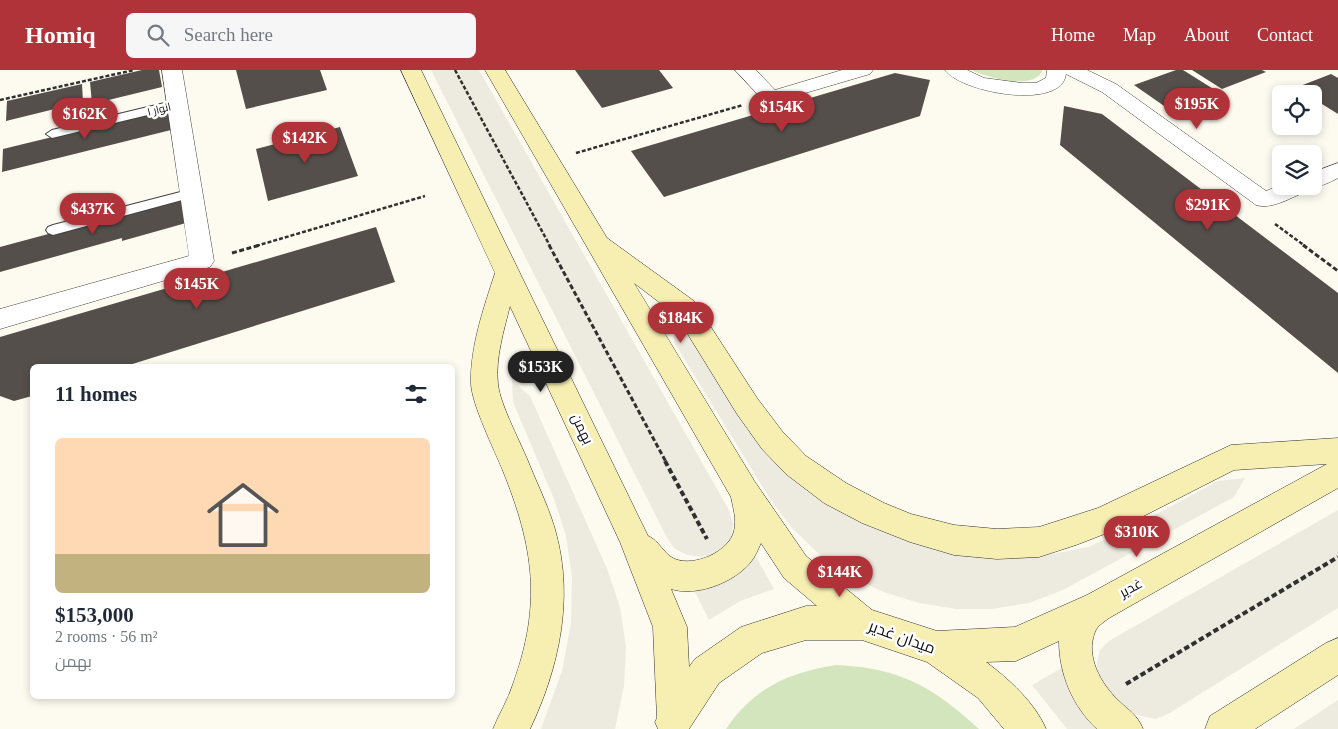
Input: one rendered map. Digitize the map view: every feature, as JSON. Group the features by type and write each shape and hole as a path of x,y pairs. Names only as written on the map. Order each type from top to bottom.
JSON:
{"main road":[{"name":"بهمن","path":"411,70 634,539 670,627 672,723"},
{"path":"495,70 744,492 795,567 862,622"},
{"path":"597,243 685,308 747,406 772,440 796,465 835,493 873,513 919,530 954,540 997,544 1039,542 1076,532 1109,518 1231,458 1338,451"},
{"path":"507,273 490,337 483,385 532,507 543,542 548,580 546,622 537,666 521,712 511,729"},
{"name":"غدیر","path":"937,648 1016,644 1099,606 1338,473"},
{"path":"634,539 649,557 664,570 680,576 698,576 722,567 734,559 746,544 751,527 750,508 744,492"},
{"path":"1099,606 1084,618 1077,634 1076,656 1082,678 1096,701 1115,722 1125,729"},
{"name":"میدان غدیر","path":"672,723 707,672 753,639 806,622 862,622 937,648 990,686 1028,729"},
{"path":"1223,729 1338,655"}],"street":[{"path":"0,319 202,261 172,70"},
{"path":"745,70 770,98 863,70"},
{"path":"1024,90 1048,86 1055,80 1058,74 1057,70"},
{"path":"1072,70 1109,88 1264,200 1276,195"},
{"path":"955,74 1024,90 1109,88"},
{"path":"1322,177 1338,170"}],"lane":[{"name":"انوار ۱","path":"52,134 177,104"},
{"path":"53,230 192,193"}],"path":[{"path":"0,100 134,70"},
{"path":"455,70 722,567"},
{"path":"575,153 770,98"},
{"path":"202,261 425,196"},
{"path":"1264,200 1261,214 1338,271"},
{"path":"1096,701 1338,557"}],"green space":[{"path":"971,70 1042,71 1037,77 1030,80 1009,81"},
{"path":"836,665 879,670 914,682 946,701 979,729 726,729 748,703 774,684 803,672"}],"shaded area":[{"path":"431,70 479,70 729,510 733,523 732,535 726,546 715,554 701,557 688,555 675,549 667,538"},
{"path":"673,321 690,336 829,504 868,526 911,542 1002,557 1047,555 1088,547 1123,532 1218,481 1245,478 1234,497 1063,590 1029,603 992,609 956,609 919,603 883,592 850,575 820,555 792,528 770,499 674,342"},
{"path":"512,380 530,396 608,571 620,607 626,647 624,686 615,729 541,729 562,671 571,623 572,577 566,536 554,499 513,402"},
{"path":"1338,510 1338,608 1168,714 1155,719 1138,715 1122,708 1099,678 1097,663 1100,650 1109,641"},
{"path":"755,555 774,589 740,601 709,620 691,584 704,586 729,580 749,565"},
{"path":"1065,666 1102,729 1067,729 1032,685"},
{"path":"1338,700 1338,729 1294,729"}],"building":[{"path":"142,70 159,70 162,87 92,104 90,82"},
{"path":"236,70 320,70 327,90 246,109"},
{"path":"575,70 659,70 673,88 602,108"},
{"path":"1176,70 1183,70 1215,90 1167,108 1134,85"},
{"path":"1192,70 1262,70 1266,72 1222,89"},
{"path":"895,73 930,80 920,116 664,197 631,151"},
{"path":"1331,74 1338,78 1338,114 1322,104 1322,85 1303,85"},
{"path":"82,84 83,102 6,121 7,101"},
{"path":"1064,106 1102,114 1338,293 1338,373 1060,145"},
{"path":"167,109 171,130 2,172 3,149"},
{"path":"340,127 358,176 268,201 256,149"},
{"path":"182,198 186,223 122,241 122,238 0,272 0,247"},
{"path":"376,227 395,282 132,364 30,364 30,397 14,401 0,396 0,337"}]}
